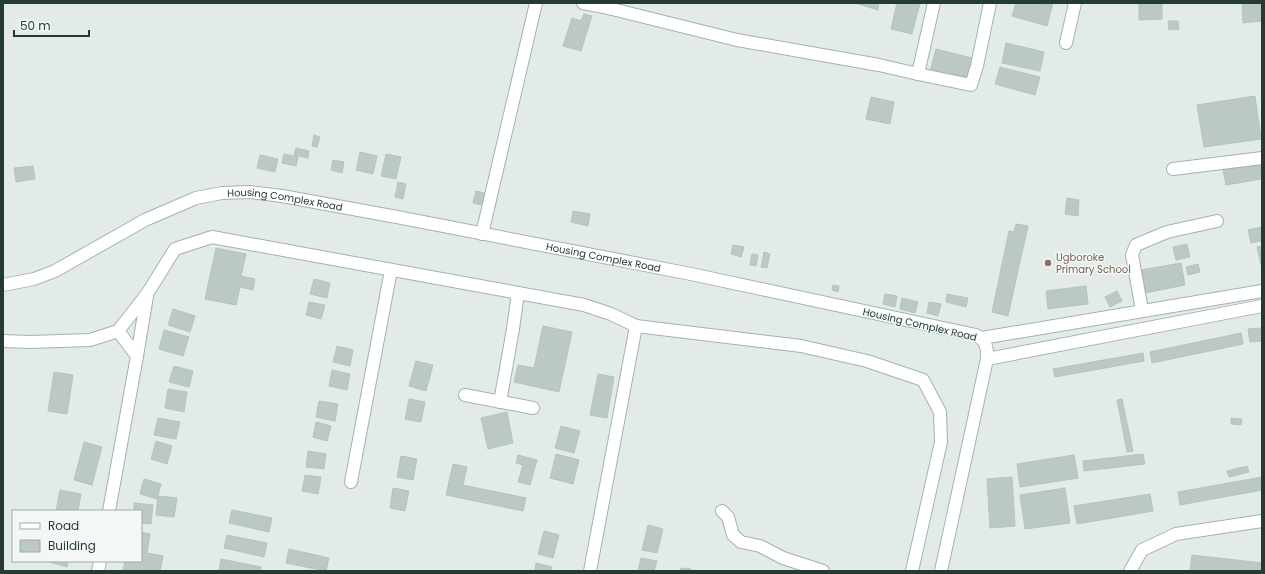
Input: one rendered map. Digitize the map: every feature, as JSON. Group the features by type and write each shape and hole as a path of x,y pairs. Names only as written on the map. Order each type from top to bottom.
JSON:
{"street":[{"path":"482,234 536,3"},
{"path":"583,3 605,5 737,40 879,65 971,85 977,66 990,3"},
{"path":"918,74 934,3"},
{"path":"1066,43 1075,3"},
{"path":"1173,169 1262,158"},
{"name":"Housing Complex Road","path":"3,285 34,279 55,272 145,220 196,198 222,193 250,192 282,196 691,274 976,335 982,338 987,352 987,358 941,571"},
{"path":"1142,310 1132,254 1136,245 1167,232 1217,221"},
{"path":"3,341 30,342 90,340 118,331 147,294 175,249 212,237 584,304 611,314 636,326 802,346 867,361 923,380 940,412 941,442 912,571"},
{"path":"351,482 391,270"},
{"path":"982,338 1262,291"},
{"path":"500,402 518,292"},
{"path":"109,510 147,294"},
{"path":"987,358 1262,306"},
{"path":"590,571 636,326"},
{"path":"118,331 137,356"},
{"path":"465,395 533,408"},
{"path":"722,511 728,518 733,535 741,542 760,546 783,558 823,571"},
{"path":"1130,571 1142,550 1176,534 1262,521"}],"building":[{"path":"855,3 879,3 878,10"},
{"path":"897,3 920,3 912,34 891,29"},
{"path":"1016,3 1038,3 1052,7 1047,26 1012,16"},
{"path":"1038,3 1053,3 1052,7"},
{"path":"1139,3 1162,3 1162,19 1139,20"},
{"path":"1242,3 1262,3 1262,21 1243,23"},
{"path":"584,14 592,16 581,51 563,46 572,18 581,21"},
{"path":"1168,21 1178,21 1179,29 1169,30"},
{"path":"1006,43 1044,52 1040,71 1002,63"},
{"path":"936,49 976,59 970,82 930,71"},
{"path":"1000,67 1040,77 1035,95 995,84"},
{"path":"1255,96 1261,139 1204,147 1197,105"},
{"path":"871,97 894,102 890,124 866,119"},
{"path":"314,135 320,137 317,147 312,146"},
{"path":"296,148 309,151 308,158 294,155"},
{"path":"360,152 377,156 373,174 356,170"},
{"path":"284,154 298,157 296,166 282,163"},
{"path":"386,154 401,157 396,179 381,176"},
{"path":"260,155 278,159 275,172 257,168"},
{"path":"333,160 344,162 342,173 331,170"},
{"path":"1262,164 1262,179 1226,185 1223,170"},
{"path":"33,166 35,179 16,182 14,168"},
{"path":"398,182 406,184 403,199 395,197"},
{"path":"476,191 497,196 495,208 473,203"},
{"path":"1067,198 1079,200 1078,216 1065,214"},
{"path":"573,211 590,214 588,226 571,222"},
{"path":"1016,224 1028,226 1008,316 992,312 1009,231 1014,232"},
{"path":"1262,227 1262,241 1251,243 1248,230"},
{"path":"1187,244 1190,257 1176,260 1173,247"},
{"path":"733,245 744,247 741,257 731,254"},
{"path":"1262,246 1262,264 1261,265 1257,247"},
{"path":"216,248 246,254 241,276 255,279 253,290 240,287 236,305 205,299"},
{"path":"764,252 770,254 767,268 761,267"},
{"path":"752,254 758,255 756,266 750,265"},
{"path":"1181,263 1185,285 1145,293 1141,270"},
{"path":"1198,264 1200,272 1188,275 1186,267"},
{"path":"314,279 330,283 327,298 310,294"},
{"path":"833,285 839,286 838,292 832,290"},
{"path":"1086,286 1088,304 1048,309 1046,291"},
{"path":"1117,291 1122,301 1110,307 1105,297"},
{"path":"885,294 897,296 895,307 883,304"},
{"path":"947,294 968,298 966,307 946,302"},
{"path":"902,298 918,302 915,313 900,309"},
{"path":"309,302 325,305 321,319 306,315"},
{"path":"929,302 941,304 938,316 927,313"},
{"path":"173,309 195,316 190,332 168,325"},
{"path":"543,326 572,332 559,392 514,382 518,365 534,368"},
{"path":"1262,328 1262,341 1250,342 1248,329"},
{"path":"164,330 189,337 183,356 159,349"},
{"path":"1241,333 1243,344 1152,363 1150,352"},
{"path":"337,346 353,350 350,366 333,362"},
{"path":"1143,353 1144,361 1055,377 1053,369"},
{"path":"416,361 433,365 426,391 409,386"},
{"path":"174,366 193,371 189,387 169,382"},
{"path":"332,370 350,374 347,390 329,386"},
{"path":"54,372 73,375 67,414 48,411"},
{"path":"598,374 614,377 607,418 590,415"},
{"path":"168,389 187,392 184,412 165,408"},
{"path":"409,399 425,402 421,422 405,419"},
{"path":"1122,399 1133,451 1127,452 1117,400"},
{"path":"319,401 338,404 335,421 316,417"},
{"path":"507,412 513,443 488,449 481,418"},
{"path":"158,418 180,422 176,439 154,435"},
{"path":"1231,418 1242,419 1241,425 1231,424"},
{"path":"316,422 331,426 327,441 313,437"},
{"path":"561,426 580,431 574,453 555,448"},
{"path":"156,441 172,446 167,464 151,459"},
{"path":"84,442 102,447 92,485 74,480"},
{"path":"308,451 326,454 324,469 306,467"},
{"path":"556,454 579,460 573,484 550,478"},
{"path":"1143,454 1145,464 1084,471 1083,461"},
{"path":"518,455 537,460 530,485 518,482 523,465 516,463"},
{"path":"1074,455 1078,478 1020,487 1017,464"},
{"path":"401,456 417,459 413,480 397,477"},
{"path":"453,464 467,467 463,485 526,498 523,511 446,495"},
{"path":"1247,466 1249,472 1229,477 1227,471"},
{"path":"305,475 321,477 318,494 302,491"},
{"path":"1012,477 1015,526 990,528 987,479"},
{"path":"1262,477 1262,490 1180,505 1178,492"},
{"path":"144,479 161,484 157,499 140,494"},
{"path":"393,488 409,491 405,511 390,508"},
{"path":"1065,488 1070,523 1025,529 1020,495"},
{"path":"60,490 81,494 78,510 56,510"},
{"path":"1150,494 1153,511 1077,524 1074,506"},
{"path":"158,496 177,498 174,517 156,515"},
{"path":"134,503 153,505 151,524 142,523 142,510 134,510"},
{"path":"232,510 272,518 269,532 229,523"},
{"path":"648,525 663,529 657,553 642,550"},
{"path":"544,531 559,535 553,558 538,554"},
{"path":"142,532 150,534 147,553 163,556 160,571 143,569 143,571 123,571 125,562 142,562"},
{"path":"227,535 267,543 264,557 224,548"},
{"path":"289,549 329,558 326,571 286,563"},
{"path":"1192,555 1262,563 1262,571 1190,571"},
{"path":"641,558 657,561 654,571 638,571"},
{"path":"221,559 261,567 260,571 219,571"},
{"path":"50,562 68,562 67,567"},
{"path":"536,563 552,567 551,571 535,571"},
{"path":"681,568 691,569 691,571 680,571"}],"place":[{"name":"Ugboroke Primary School","path":"1048,263"}]}
